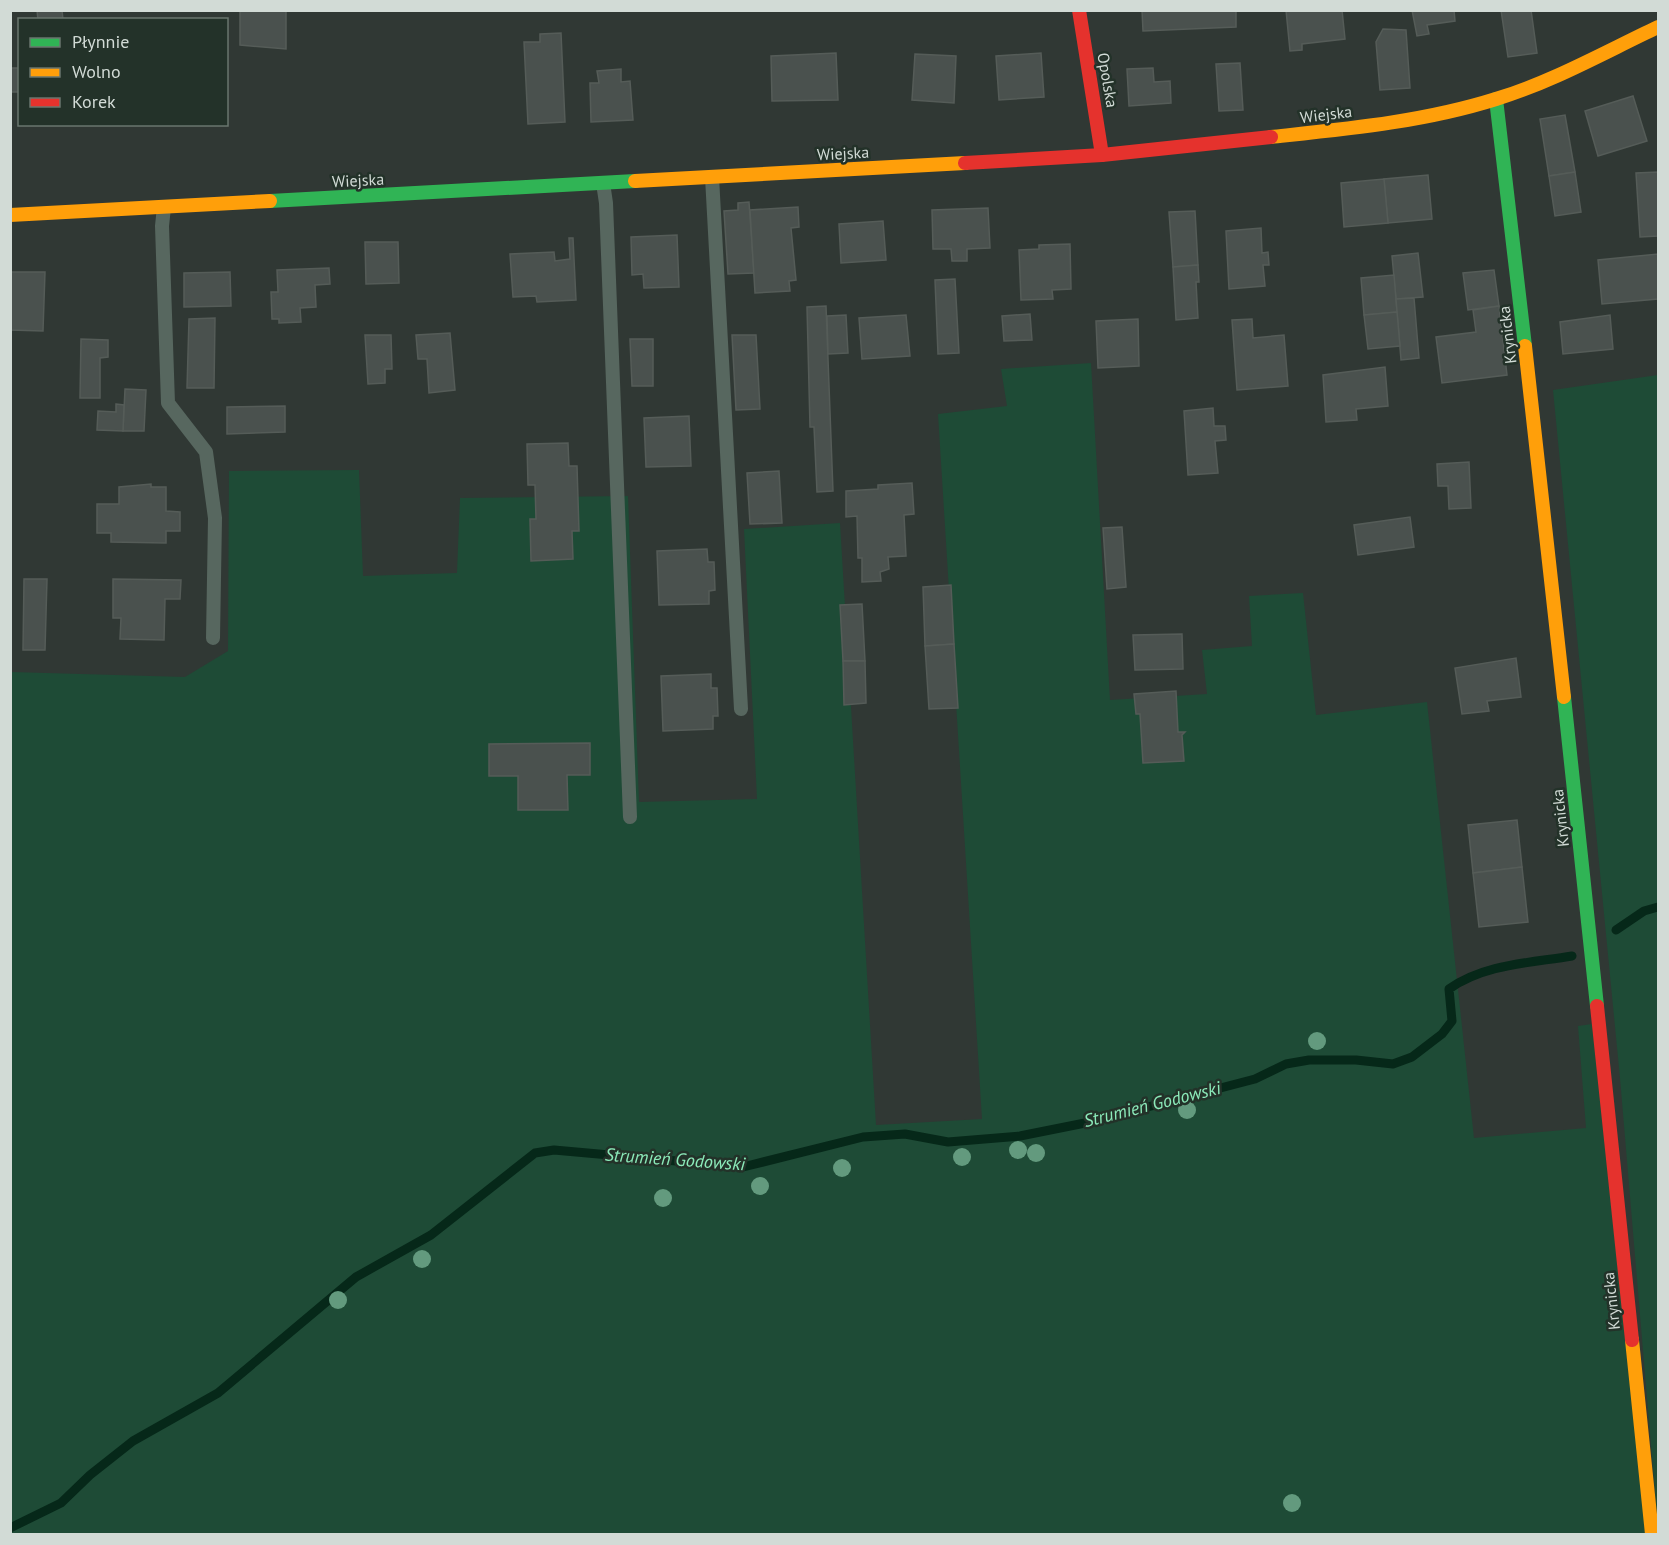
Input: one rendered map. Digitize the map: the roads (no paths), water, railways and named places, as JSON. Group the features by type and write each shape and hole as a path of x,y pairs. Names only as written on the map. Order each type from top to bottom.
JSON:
{"street":[{"name":"Opolska","path":"1079,10 1102,155"},
{"name":"Wiejska","path":"10,215 1102,155 1369,126 1434,115 1496,99 1543,81 1659,27"},
{"name":"Krynicka","path":"1496,99 1546,521 1652,1534"}],"lane":[{"path":"712,177 741,709"},
{"path":"603,183 607,215 630,817"},
{"path":"164,207 162,226 168,403 206,452 215,518 213,638"}],"waterway":[{"name":"Strumień Godowski","path":"1616,930 1644,911 1658,907"},
{"name":"Strumień Godowski","path":"10,1528 61,1503 90,1475 133,1441 218,1393 356,1277 431,1235 535,1153 554,1150 743,1167 863,1137 905,1134 948,1142 1020,1136 1090,1122 1255,1079 1286,1064 1309,1060 1356,1060 1393,1064 1412,1057 1442,1034 1452,1021 1449,989 1492,969 1572,956"}]}
